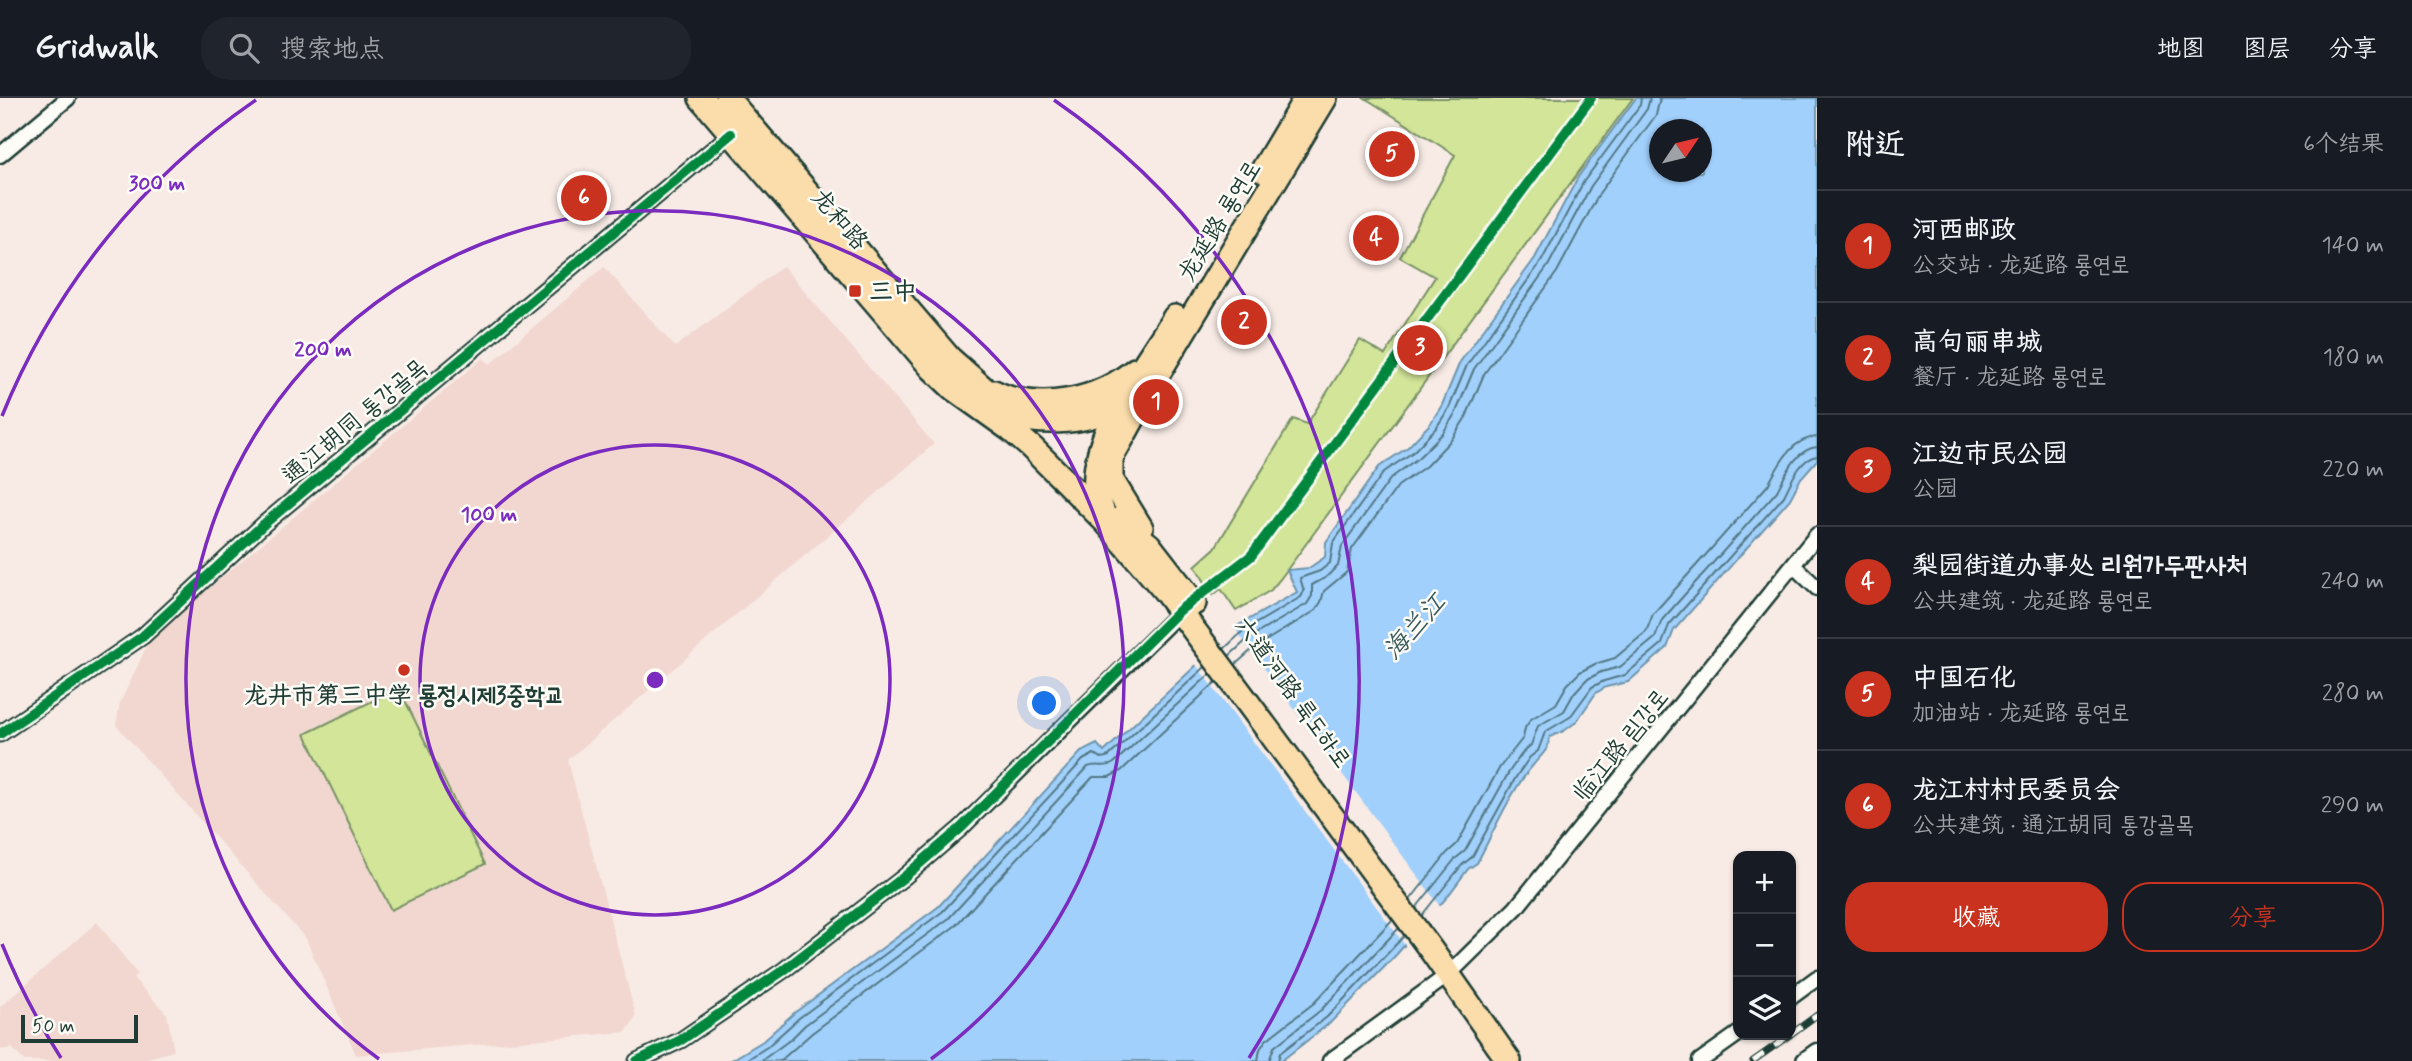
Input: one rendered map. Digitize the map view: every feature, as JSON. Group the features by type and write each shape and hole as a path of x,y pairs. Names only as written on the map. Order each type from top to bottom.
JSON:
{"highway":[{"name":"龙和路","path":"701,98 917,352 943,379 975,394"},
{"name":"龙和路","path":"727,98 950,358 975,394"},
{"name":"龙延路 룡연로","path":"1149,545 1114,487 1110,470 1116,448 1166,332 1306,98"},
{"name":"龙延路 룡연로","path":"975,394 1017,418 1063,421 1119,405 1145,386 1152,366 1325,98"},
{"name":"龙延路 룡연로","path":"975,394 1013,400 1069,401 1098,393 1152,366"},
{"name":"六道河路 륙도하로","path":"975,394 1106,522 1192,614"},
{"path":"1106,522 1096,491 1097,462 1119,405"},
{"name":"六道河路 륙도하로","path":"1017,418 1096,491 1132,532 1149,545 1192,614 1437,945 1509,1061"},
{"name":"六道河路 륙도하로","path":"1454,970 1528,1061"}],"street":[{"path":"0,155 68,98"},
{"name":"通江胡同 통강골목","path":"0,734 143,636 264,524 731,134"},
{"name":"临江路 림강로","path":"1330,1061 1454,970 1543,878 1817,535"},
{"path":"1794,565 1817,588"},
{"path":"637,1061 681,1040 784,970 904,877 961,828 1192,614"},
{"path":"1796,993 1817,978"},
{"path":"1700,1061 1733,1038"},
{"path":"1806,1061 1817,1053"}],"shaded area":[{"name":"龙井市第三中学 룡정시제3중학교","path":"783,266 934,444 568,760 636,1017 626,1032 356,1055 306,939 116,725 120,703 151,637 483,358 490,364 604,267 675,347"},
{"path":"97,922 137,974 133,978 167,1014 174,1051 147,1058 148,1061 24,1061 12,1048 0,1050 0,1007"}],"green space":[{"path":"1365,98 1633,98 1281,578 1271,590 1236,611 1221,589 1213,595 1195,566 1215,548 1293,419 1307,424 1360,340 1385,355 1435,277 1400,257 1455,155"},
{"path":"399,688 485,864 391,910 305,734"}],"water":[{"name":"海兰江","path":"1636,98 1817,98 1817,460 1801,478 1790,499 1674,630 1667,648 1628,682 1606,687 1596,693 1576,722 1550,737 1547,749 1510,798 1477,863 1468,869 1396,955 1331,1022 1281,1061 730,1061 763,1041 794,1013 938,907 1081,752 1097,744 1104,752 1239,625 1297,592 1287,570 1309,568 1325,557 1326,542 1379,467 1408,447 1430,424 1442,405 1460,362 1535,258 1578,177"}],"pier":[{"path":"1233,626 1442,909 1407,948 1194,662"}],"railway":[{"path":"1796,1030 1817,1015"},
{"path":"1753,1061 1783,1040"}],"cycle path":[{"path":"637,1061 681,1040 784,970 904,877 961,828 1180,610 1251,556 1591,98"},
{"path":"0,734 143,636 264,524 731,134"}],"place":[{"name":"中国石化","path":"1392,154"},
{"name":"龙江村村民委员会","path":"584,198"},
{"name":"梨园街道办事处 리원가두판사처","path":"1376,238"},
{"name":"三中","path":"855,291"},
{"name":"高句丽串城","path":"1244,322"},
{"name":"江边市民公园","path":"1420,348"},
{"name":"河西邮政","path":"1156,402"},
{"name":"龙井市第三中学 룡정시제3중학교","path":"404,670"}]}
